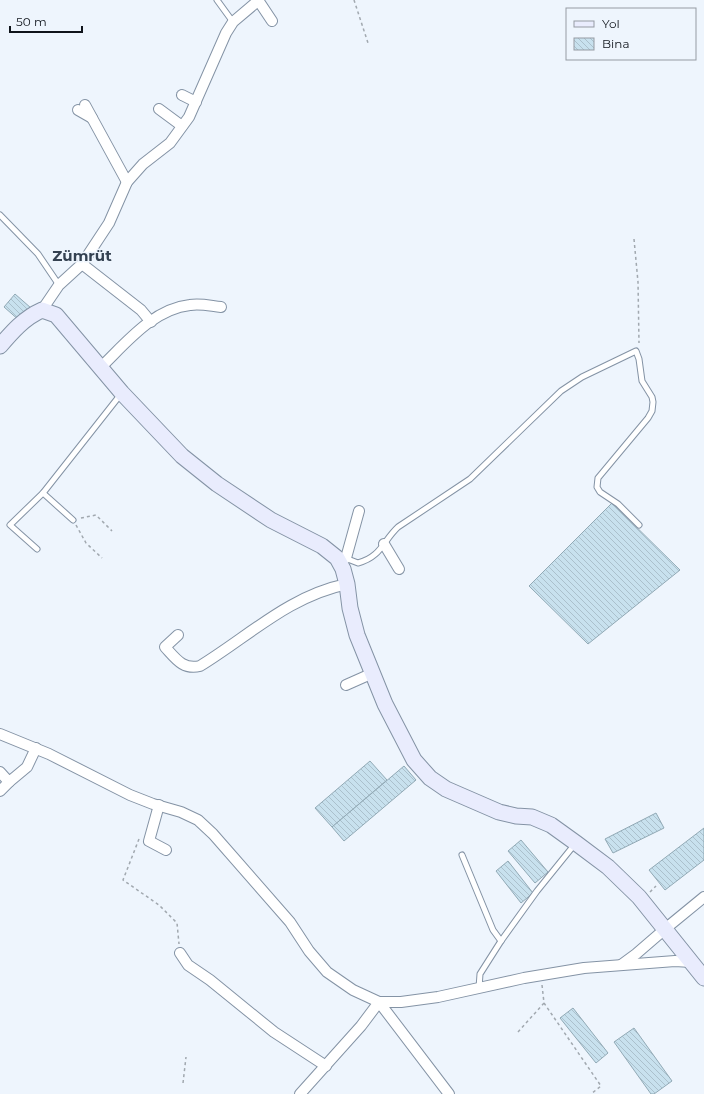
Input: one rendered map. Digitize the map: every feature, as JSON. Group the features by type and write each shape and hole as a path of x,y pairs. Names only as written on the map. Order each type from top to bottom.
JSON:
{"street":[{"path":"0,346 15,329 32,314 42,310 59,285 82,264 109,223 127,182 143,164 170,143 189,117 226,33 233,22 258,0 272,21"},
{"path":"182,95 196,102"},
{"path":"81,108 92,118 127,182"},
{"path":"159,109 182,126"},
{"path":"82,264 141,310 151,322"},
{"path":"101,367 151,322 179,307 192,304 221,307"},
{"path":"42,310 56,315 122,393 182,456 217,484 272,520 342,558"},
{"path":"359,511 342,558 350,608 357,635 385,704 414,760 430,778 446,789 499,812 516,816 532,817 550,825 608,867 639,897 704,978"},
{"path":"384,544 399,569"},
{"path":"178,635 165,647 180,663 193,667 200,666 264,621 299,600 328,589 347,584"},
{"path":"346,685 373,673"},
{"path":"0,734 36,748 87,772 130,795 181,812 198,820 213,834 290,922 309,951 327,972 353,990 379,1002 401,1002 438,997 542,975 584,968 675,961 691,962"},
{"path":"0,791 27,767 36,748"},
{"path":"0,772 9,782"},
{"path":"159,805 149,841 166,850"},
{"path":"621,965 704,898"},
{"path":"180,953 188,965 210,980 274,1032 326,1066"},
{"path":"300,1094 361,1026 379,1002"},
{"path":"379,1002 449,1094"}],"lane":[{"path":"217,0 233,22"},
{"path":"0,215 38,254 59,285"},
{"path":"342,558 358,563 377,554 394,531 404,521 453,492 470,480 561,391 582,377 636,351 639,359 640,376 652,397 652,411 648,418 598,478 597,484 600,492 618,504 639,525"},
{"path":"37,549 10,525 43,493 122,393"},
{"path":"43,493 73,520"},
{"path":"479,988 480,974 501,941 537,891 576,843"},
{"path":"462,855 493,930 501,941"}],"path":[{"path":"354,0 368,43"},
{"path":"634,239 638,282 639,343 636,351"},
{"path":"102,558 86,543 73,520 96,515 112,531"},
{"path":"139,838 123,880 159,905 177,923 180,953"},
{"path":"542,975 544,1003 601,1086 591,1094"},
{"path":"518,1032 544,1003"},
{"path":"184,1083 186,1057"}],"building":[{"path":"15,294 31,308 20,321 4,307"},
{"path":"612,503 680,570 588,644 529,586"},
{"path":"370,761 387,780 332,827 315,808"},
{"path":"404,766 416,780 344,841 332,827"},
{"path":"656,813 664,828 613,853 605,839"},
{"path":"704,828 704,860 665,890 649,870"},
{"path":"521,840 548,872 535,883 508,851"},
{"path":"508,861 533,893 521,903 496,871"},
{"path":"573,1008 608,1053 596,1063 560,1018"},
{"path":"634,1028 672,1081 654,1094 651,1094 614,1042"}],"district":[{"name":"Zümrüt","path":"82,255"}]}
